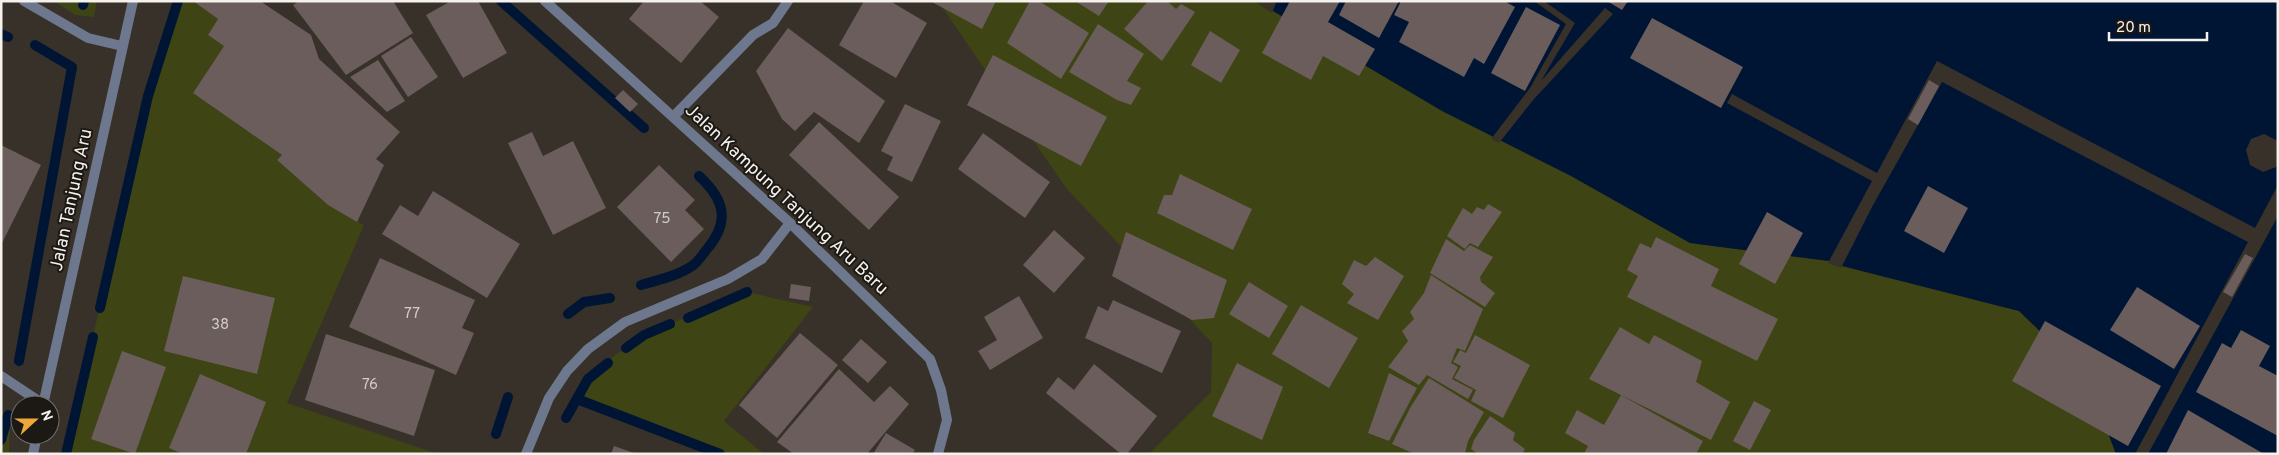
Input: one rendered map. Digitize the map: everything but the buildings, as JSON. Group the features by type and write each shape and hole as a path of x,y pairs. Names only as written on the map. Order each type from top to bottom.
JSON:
{"street":[{"path":"24,1 88,38 122,46"},
{"name":"Jalan Tanjung Aru","path":"45,395 133,1"},
{"name":"Jalan Kampung Tanjung Aru Baru","path":"545,1 790,223 930,359 941,390 947,420 938,454"},
{"path":"674,116 753,35 773,23 788,1"},
{"path":"526,454 549,398 567,371 588,349 625,322 728,279 762,259 790,223"},
{"path":"1,376 30,395"}],"green space":[{"path":"54,1 97,1 94,17 75,15"},
{"path":"178,1 193,1 218,19 208,35 224,46 193,93 282,155 277,160 328,205 364,225 287,403 438,454 66,454 148,96"},
{"path":"938,1 1256,1 1493,137 1571,176 1690,243 1829,261 1842,266 2019,311 2087,377 2116,454 1149,454 1211,392 1212,343 1066,188"},
{"path":"747,292 813,307 724,421 764,454 720,454 577,399 589,379 623,349 663,327"},
{"path":"1,410 8,415 10,426 9,454 1,454"}],"water":[{"path":"1256,1 2278,1 2278,454 2116,454 2087,377 2019,311 1842,266 1829,261 1690,243 1571,176 1442,111"}],"pier":[{"path":"1254,1 1272,1 1276,3 1272,13"},
{"path":"1534,1 1544,1 1575,23 1541,81 1605,8 1613,14 1534,99 1499,143 1491,139 1530,88 1566,24"},
{"path":"1937,61 2255,228 2278,185 2278,216 2148,454 2135,454 2248,242 1942,82 1872,207 1841,268 1828,263 1872,181 1727,103 1732,94 1877,173"},
{"path":"2264,134 2278,141 2278,164 2276,167 2263,172 2250,165 2246,150 2251,139"}],"waterway":[{"path":"83,5 84,1"},
{"path":"100,308 148,96 178,1"},
{"path":"501,1 644,128"},
{"path":"1,34 8,37"},
{"path":"19,361 72,67 35,45"},
{"path":"641,285 674,275 692,266 715,239 722,220 719,202 708,185 699,176"},
{"path":"688,318 747,292"},
{"path":"568,314 584,302 610,298"},
{"path":"626,348 644,335 670,324"},
{"path":"66,454 93,337"},
{"path":"566,418 588,379 608,363"},
{"path":"496,434 508,397"},
{"path":"577,399 720,454"},
{"path":"1,440 8,415"}]}
